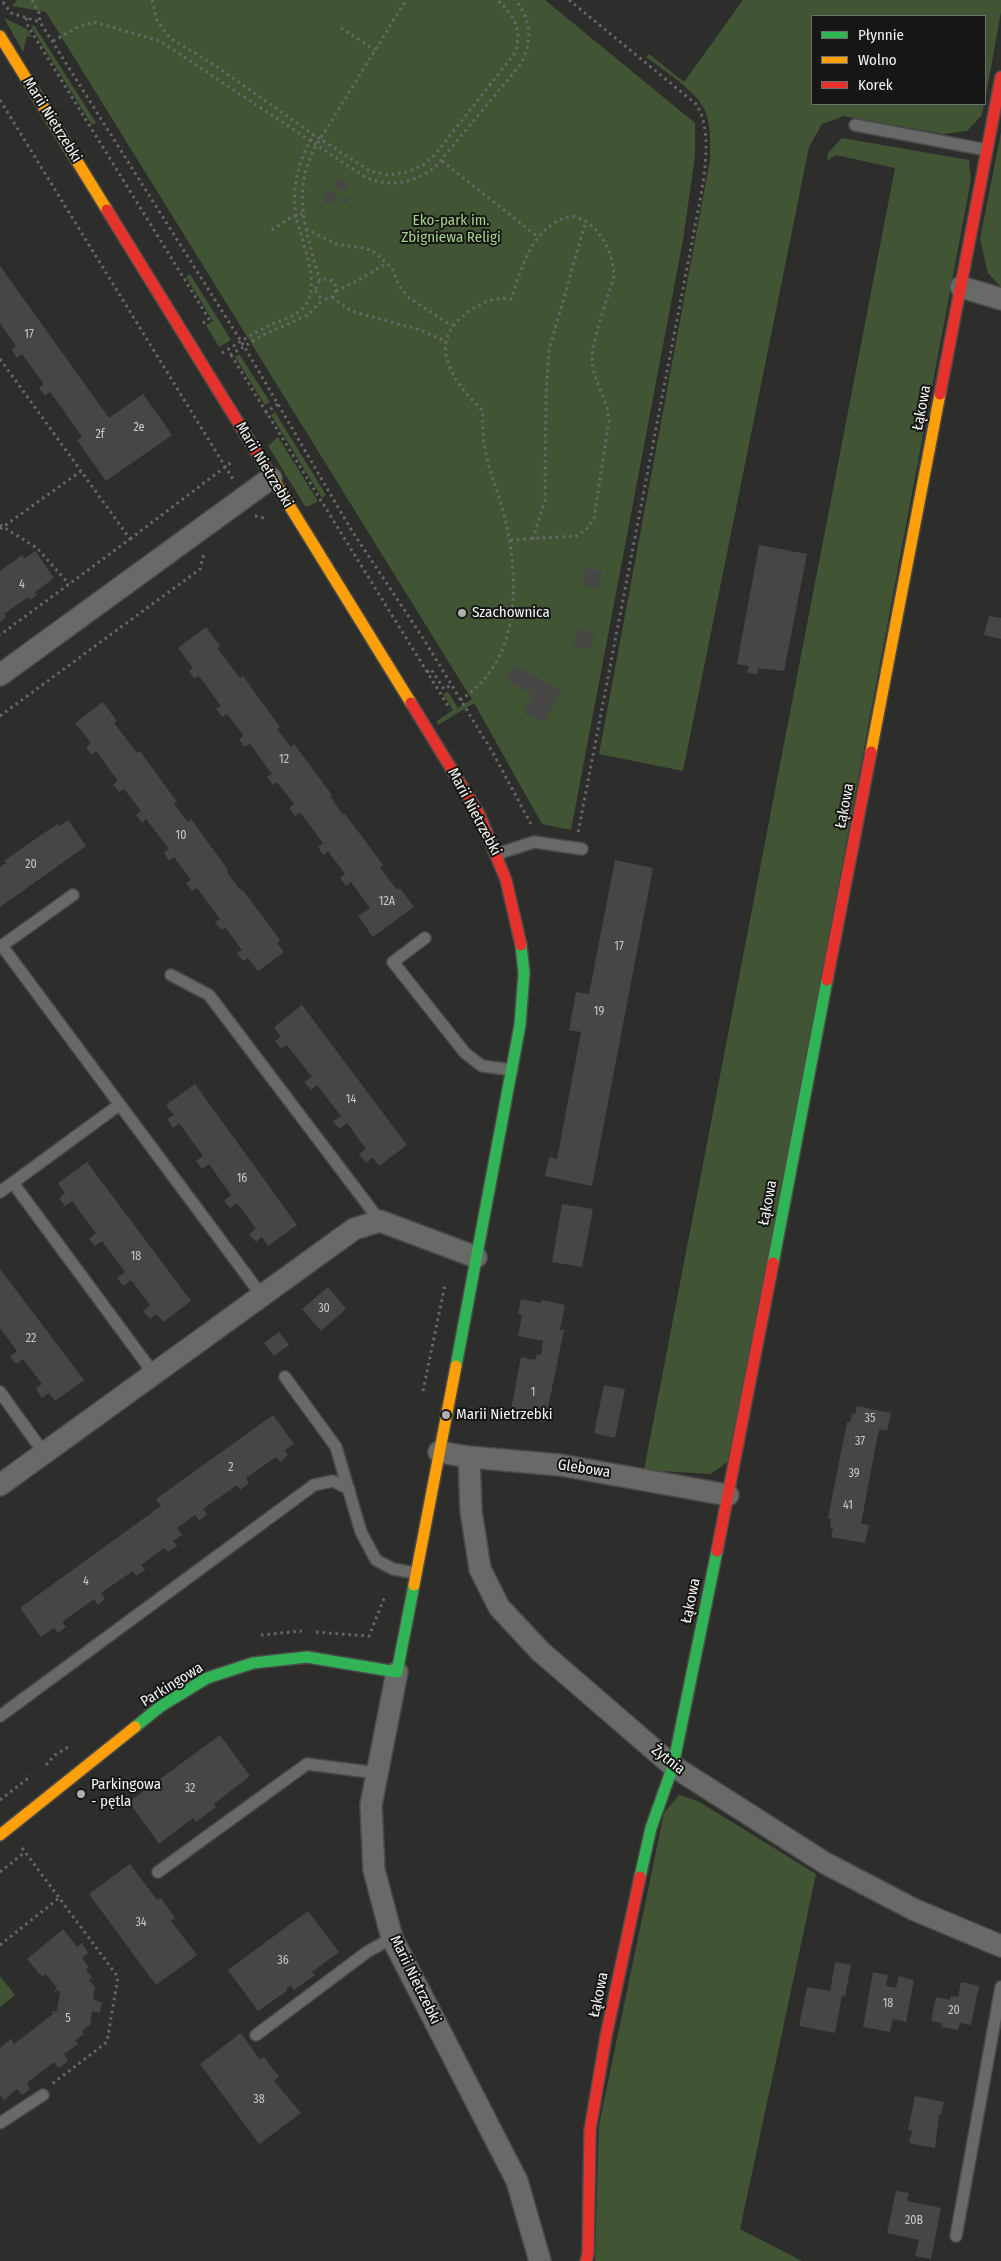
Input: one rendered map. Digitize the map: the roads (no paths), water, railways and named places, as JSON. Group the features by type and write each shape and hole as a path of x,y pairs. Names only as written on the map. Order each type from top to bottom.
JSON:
{"street":[{"name":"Marii Nietrzebki","path":"0,36 479,814 497,854 515,903 522,950 523,998 512,1070 371,1806 374,1870 392,1938 517,2182 540,2261"},
{"name":"Łąkowa","path":"586,2261 588,2254 590,2130 606,2036 651,1828 673,1766 728,1495 1001,78"},
{"path":"961,287 1001,299"},
{"path":"0,675 272,478"},
{"path":"0,1485 354,1229 380,1221 476,1257"},
{"name":"Glebowa","path":"439,1452 469,1457 560,1465 728,1495"},
{"name":"Żytnia","path":"469,1457 471,1511 480,1569 498,1607 540,1651 673,1766 825,1863 915,1910 1001,1946"},
{"name":"Parkingowa","path":"4,1832 161,1706 206,1678 253,1663 307,1657 397,1672"}],"lane":[{"path":"855,125 987,150"},
{"path":"497,854 525,844 538,843 582,849"},
{"path":"73,895 1,947 262,1296"},
{"path":"425,938 393,962 465,1053 482,1066 512,1070"},
{"path":"171,975 209,995 380,1221"},
{"path":"0,1192 119,1105"},
{"path":"13,1183 154,1374"},
{"path":"285,1377 336,1448 361,1532 376,1560 391,1568 416,1573"},
{"path":"0,1392 44,1453"},
{"path":"0,1716 314,1485 333,1481 348,1489"},
{"path":"158,1872 307,1764 377,1773"},
{"path":"256,2035 367,1952 392,1938"},
{"path":"956,2236 1001,1987"},
{"path":"2,2118 43,2095"}],"place":[{"name":"Szachownica","path":"462,613"},
{"name":"Marii Nietrzebki","path":"446,1415"},
{"name":"Parkingowa - pętla","path":"81,1794"}],"park label":[{"name":"Eko-park im. Zbigniewa Religi","path":"451,230"}]}
